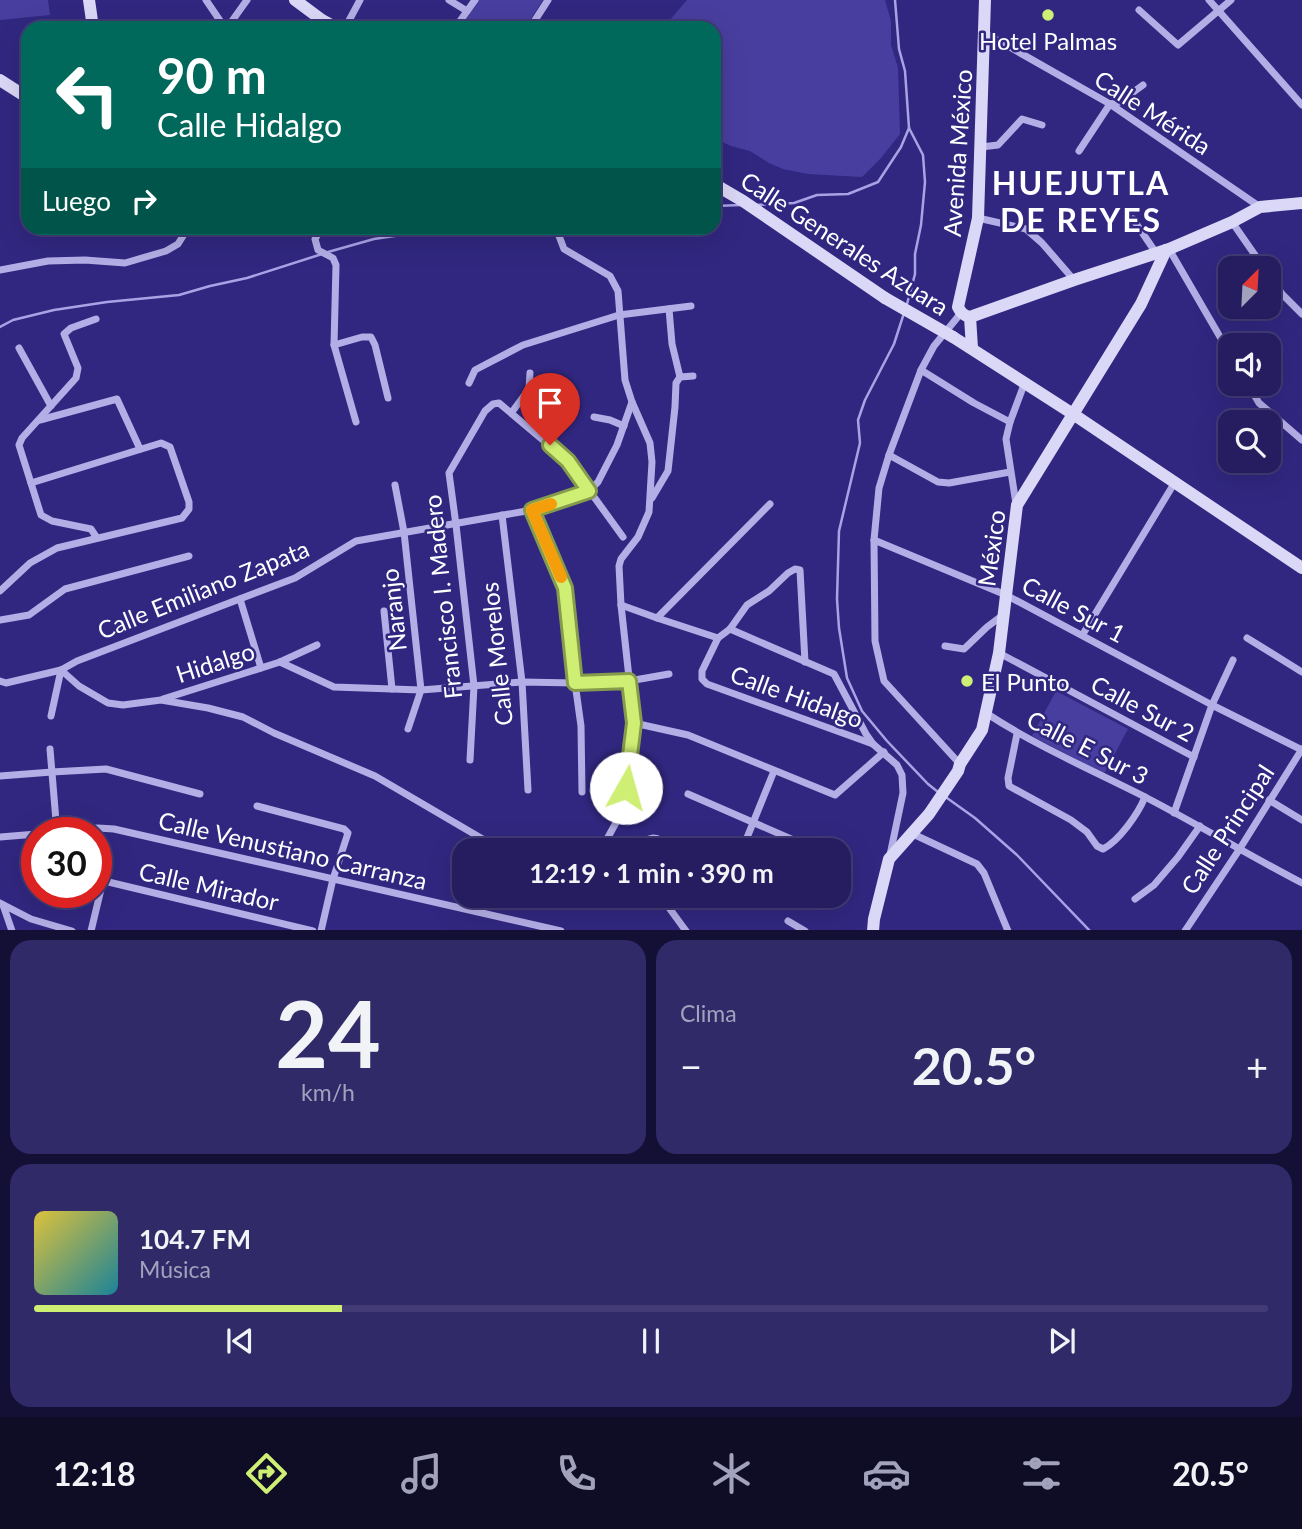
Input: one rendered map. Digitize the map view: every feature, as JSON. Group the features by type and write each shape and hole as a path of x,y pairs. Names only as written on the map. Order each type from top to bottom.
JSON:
{"street":[{"path":"89,0 92,21"},
{"path":"206,0 221,21"},
{"path":"231,21 247,0"},
{"path":"295,0 322,20"},
{"path":"349,21 360,0"},
{"path":"449,0 467,11"},
{"path":"460,21 475,0"},
{"path":"535,21 548,0"},
{"name":"Avenida México","path":"972,348 963,312 978,218 985,0"},
{"path":"1209,0 1302,106"},
{"path":"1139,10 1178,45 1231,0"},
{"name":"Calle Mérida","path":"985,33 1110,104 1260,207"},
{"path":"0,80 21,94"},
{"path":"1079,151 1110,104 1120,102 1143,85"},
{"path":"981,146 998,145 1022,119 1042,125"},
{"name":"Calle Generales Azuara","path":"721,188 885,298 1025,382 1302,568"},
{"path":"959,768 884,681 875,641 874,540 880,488 889,455 921,370 934,346 963,312 1164,251 1260,207 1302,203"},
{"path":"978,218 1026,229 1074,280"},
{"path":"1133,219 1164,251 1218,335"},
{"path":"1232,222 1256,256"},
{"path":"0,270 48,261 125,263 166,251 178,244 184,235"},
{"path":"317,235 315,239 318,250 333,258 336,265 334,345 356,422"},
{"path":"558,235 564,249 610,276 618,291 625,380 650,443 652,462 649,512 638,537 621,559 619,566 634,723 624,810 608,838"},
{"name":"México","path":"889,859 929,814 982,730 999,653 1017,505 1141,304 1164,251"},
{"path":"1281,293 1302,314"},
{"path":"469,383 475,370 523,345 619,315 691,306"},
{"path":"650,502 668,471 676,383 680,377 672,344 669,309"},
{"path":"96,319 71,328 64,334 78,368 76,378 19,444 41,515 52,521 91,529 97,538"},
{"path":"334,345 371,337 388,398"},
{"path":"19,348 51,406"},
{"path":"921,370 1010,422"},
{"path":"530,373 529,389 512,412 568,461 623,537"},
{"path":"680,377 693,376"},
{"path":"1017,505 1006,439 1025,382"},
{"path":"1255,396 1259,403 1302,440"},
{"path":"38,420 117,398 140,449"},
{"path":"589,491 597,482 617,445 632,402"},
{"name":"Francisco I. Madero","path":"470,760 474,686 449,473 485,411 492,404 499,403 512,412"},
{"path":"594,417 624,426"},
{"path":"0,591 30,564 57,548 182,518 189,509 170,447 161,443 31,483"},
{"path":"889,455 938,482 949,483 1010,472"},
{"path":"1083,634 1175,482"},
{"name":"Naranjo","path":"395,485 404,532 421,690 408,729"},
{"name":"Calle Emiliano Zapata","path":"0,681 6,683 61,670 77,660 295,578 356,541 532,510 589,491"},
{"path":"657,618 770,504"},
{"path":"532,510 565,588 581,726 582,792"},
{"name":"Calle Morelos","path":"502,514 522,682 528,790"},
{"name":"Calle Sur 1","path":"874,540 1006,595 1212,705"},
{"path":"0,620 29,615 65,589 189,556"},
{"path":"621,605 719,638 730,629 747,605 769,591 788,573 795,569 800,570 805,662"},
{"path":"240,599 261,668"},
{"path":"384,611 392,689"},
{"path":"945,646 964,649 1004,614"},
{"path":"730,629 834,674 866,734 873,744 897,765 902,775 903,793 873,925 862,930"},
{"name":"Calle Hidalgo","path":"719,638 702,671 702,678 707,684 873,744"},
{"path":"1247,638 1302,672"},
{"name":"Hidalgo","path":"161,700 280,662 317,645"},
{"name":"Calle Sur 2","path":"999,653 1194,757"},
{"path":"1174,813 1212,705 1233,660"},
{"path":"280,662 334,687 421,690 522,682 629,681 669,674"},
{"path":"61,670 79,687 108,704 123,705 161,700 243,717 376,776 481,838"},
{"path":"51,716 61,670"},
{"path":"1212,705 1302,749"},
{"name":"Calle E Sur 3","path":"986,713 1017,734 1200,825 1239,850 1302,883"},
{"path":"634,723 688,735 835,794 884,752"},
{"path":"1017,734 1008,778 1009,786 1071,820 1103,849 1112,844 1140,809 1145,797"},
{"path":"50,749 55,817"},
{"name":"Calle Principal","path":"1185,930 1302,749"},
{"path":"0,776 106,769 200,794"},
{"path":"748,838 774,771"},
{"path":"688,794 788,838"},
{"path":"1269,800 1302,820"},
{"path":"257,806 344,829 348,833 333,879 321,930"},
{"path":"1135,899 1154,885 1200,825"},
{"name":"Calle Venustiano Carranza","path":"112,829 561,930"},
{"path":"913,834 978,864 1008,930"},
{"path":"0,836 21,835"},
{"name":"Calle Mirador","path":"112,883 313,930"},
{"path":"2,904 12,930"},
{"path":"2,904 31,919 72,930"},
{"path":"91,930 95,908"},
{"path":"669,908 686,930"},
{"path":"788,921 805,930"}],"shaded area":[{"path":"0,0 48,0 50,15 0,20"},
{"path":"477,0 543,0 530,21 463,21"},
{"path":"687,0 885,0 891,21 891,45 898,68 900,134 862,177 808,174 783,169 750,151 721,141 721,21 669,21"},
{"path":"1056,691 1128,729 1104,774 1032,736"}],"waterway":[{"path":"895,0 899,49 905,71 909,128 923,155 925,182 915,254 915,274 907,304"},
{"path":"755,205 794,203 817,195 848,194 878,182 901,147 909,128"},
{"path":"721,206 742,205"},
{"path":"328,252 374,239 401,235"},
{"path":"0,327 13,320 54,310 179,295 247,278 322,254"},
{"path":"904,313 894,344 865,400 858,420 860,443 839,531 839,628 847,678 862,711 887,741 938,792"},
{"path":"947,798 975,818 1017,855 1089,930"}],"slow traffic":[{"path":"551,504 532,510 561,577"}],"place":[{"name":"Hotel Palmas","path":"1048,15"},
{"name":"El Punto","path":"967,681"}],"district":[{"name":"HUEJUTLA DE REYES","path":"1081,200"}],"route":[{"path":"550,445 568,461 589,491 532,510 565,588 575,683 629,681 634,723 626,788"}]}
